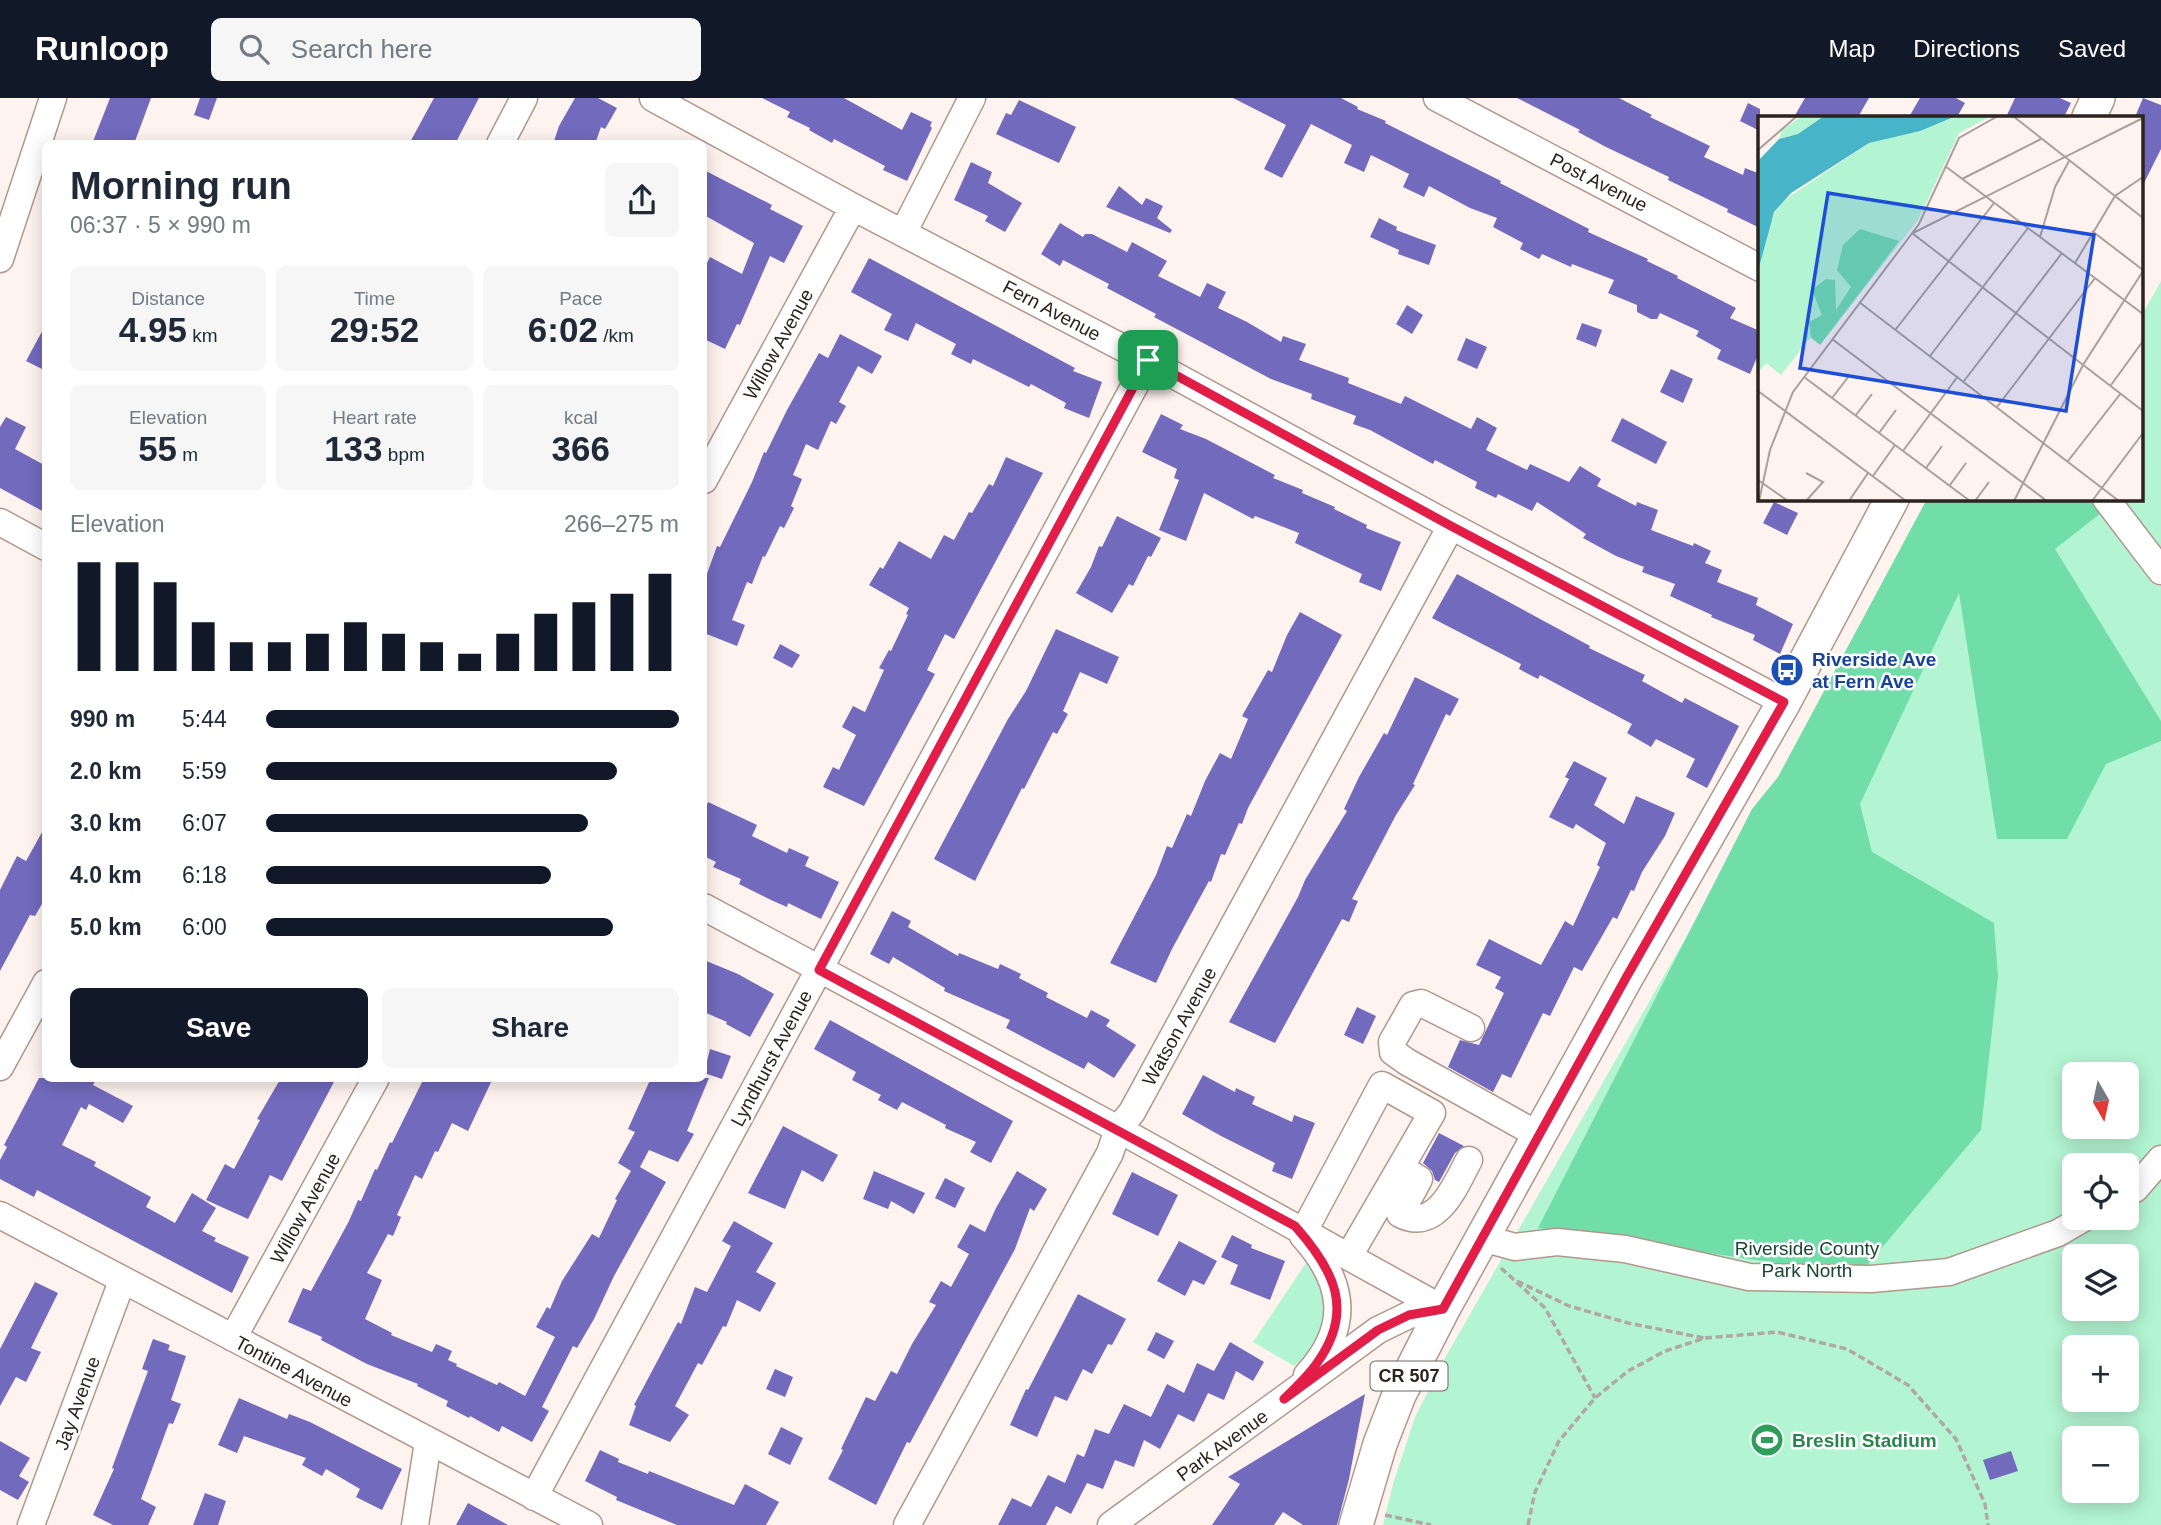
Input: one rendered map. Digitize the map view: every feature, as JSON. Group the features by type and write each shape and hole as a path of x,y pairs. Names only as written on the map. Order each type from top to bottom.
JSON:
{"main road":[{"path":"2089,116 2098,98"},
{"name":"CR 507","path":"1358,1517 1394,1407 1443,1309 1490,1252 1539,1136 1784,702 1891,500"}],"street":[{"path":"0,259 53,98"},
{"path":"501,140 524,98"},
{"name":"Fern Avenue","path":"653,98 1784,702"},
{"path":"904,233 972,98"},
{"name":"Post Avenue","path":"1437,98 1758,267"},
{"name":"Willow Avenue","path":"707,475 853,207"},
{"name":"Lyndhurst Avenue","path":"534,1497 1148,360"},
{"path":"2107,500 2161,571"},
{"path":"0,522 42,545"},
{"name":"Watson Avenue","path":"907,1525 1110,1153 1118,1129 1132,1112 1451,526"},
{"path":"707,909 1118,1129 1443,1309"},
{"path":"0,1067 42,990"},
{"path":"1471,1028 1421,1003 1413,1005 1392,1042 1393,1052 1539,1136"},
{"name":"Willow Avenue","path":"233,1338 374,1082"},
{"path":"1299,1229 1382,1085 1432,1113 1349,1256"},
{"path":"2139,1185 2161,1159"},
{"path":"1401,1168 1419,1179 1400,1214 1411,1220 1423,1218 1446,1201 1469,1160"},
{"name":"Tontine Avenue","path":"0,1215 589,1525"},
{"path":"1284,1399 1317,1363 1332,1334 1338,1312 1333,1279 1317,1250 1299,1229"},
{"path":"1490,1252 1557,1242 1625,1249 1749,1277 1871,1279 1949,1272 2063,1230"},
{"name":"Jay Avenue","path":"32,1525 122,1281"},
{"name":"Park Avenue","path":"1111,1525 1378,1330 1409,1315 1443,1309"},
{"path":"415,1525 428,1442"}],"path":[{"path":"1490,1252 1545,1308 1594,1398"},
{"path":"1517,1280 1569,1306 1705,1338"},
{"path":"1528,1525 1535,1492 1559,1441 1594,1398 1628,1371 1665,1351 1705,1338 1777,1332 1847,1349 1908,1385 1956,1439 1985,1504 1988,1525"},
{"path":"1358,1517 1431,1525"}],"green space":[{"name":"Riverside County Park North","path":"2161,281 2161,1525 1383,1525 1415,1417 1446,1356 1778,777 1926,500 2144,500 2144,311"},
{"path":"1926,500 2118,500 2055,549 2161,721 2161,741 2106,764 2067,839 1997,839 1959,593 1860,804 1872,852 1994,923 1998,977 1981,1130 1859,1275 1538,1228 1752,809 1778,777"},
{"path":"1306,1263 1322,1289 1325,1317 1315,1343 1294,1366 1253,1342"}],"building":[{"path":"110,98 151,98 135,140 94,140"},
{"path":"200,98 217,98 209,120 194,115"},
{"path":"434,98 479,98 457,140 411,140"},
{"path":"575,98 598,98 617,108 605,129 601,127 596,140 554,140"},
{"path":"762,98 844,98 902,130 911,112 932,122 932,128 907,181 883,170 885,166 834,139 832,143 809,130 810,128 787,117 790,112"},
{"path":"1233,98 1341,98 1358,107 1357,109 1386,121 1385,123 1501,181 1500,183 1589,229 1588,232 1648,259 1647,261 1678,276 1677,278 1736,308 1730,318 1758,330 1758,355 1750,374 1717,359 1721,350 1696,336 1699,331 1660,313 1657,319 1651,319 1637,312 1637,305 1608,293 1614,280 1572,264 1571,267 1542,254 1539,259 1520,249 1523,243 1493,227 1497,218 1470,208 1429,186 1424,197 1403,187 1409,174 1371,155 1364,172 1344,163 1352,145 1311,124 1282,178 1264,169 1286,125"},
{"path":"1517,98 1619,98 1652,115 1650,117 1710,146 1704,157 1743,175 1745,168 1758,173 1758,227 1668,180 1669,177 1578,132 1580,130"},
{"path":"1805,98 1869,98 1859,116 1795,116"},
{"path":"1920,98 1956,98 1965,103 1958,116 1910,116"},
{"path":"2015,98 2060,98 2071,103 2064,116 2006,116"},
{"path":"2143,98 2161,105 2161,149 2144,183 2144,116 2135,116"},
{"path":"1019,100 1076,127 1059,163 996,134 1006,113 1011,115"},
{"path":"1748,103 1760,109 1758,130 1740,121"},
{"path":"971,162 992,172 988,183 1022,203 1005,232 985,221 988,216 954,200"},
{"path":"707,172 772,205 770,209 803,226 784,263 770,256 740,325 737,324 725,349 707,340 707,263 710,257 742,274 754,243 707,217"},
{"path":"1119,186 1142,205 1146,198 1163,206 1157,218 1172,230 1170,233 1106,207"},
{"path":"1379,218 1397,227 1396,230 1436,245 1429,265 1398,254 1399,250 1370,237"},
{"path":"1060,223 1083,237 1085,234 1092,234 1127,252 1132,242 1167,261 1158,276 1200,297 1207,283 1226,292 1218,308 1281,342 1283,336 1306,344 1299,360 1349,378 1348,383 1401,404 1405,396 1471,429 1477,417 1497,428 1486,450 1527,470 1530,464 1569,482 1580,466 1601,479 1597,486 1636,506 1637,502 1658,510 1651,530 1711,551 1705,563 1722,570 1717,582 1758,598 1756,605 1793,624 1780,654 1753,640 1755,635 1670,596 1675,584 1642,572 1644,567 1583,538 1586,534 1537,502 1532,511 1498,494 1496,498 1475,488 1477,482 1435,460 1433,464 1370,430 1353,424 1356,416 1311,399 1312,394 1271,379 1154,317 1156,314 1107,288 1109,284 1063,260 1060,266 1041,254"},
{"path":"869,258 1075,368 1073,371 1102,382 1089,418 1064,408 1066,403 1031,384 1029,387 973,359 971,364 951,354 956,344 916,323 908,341 884,330 892,314 851,292"},
{"path":"1407,305 1423,315 1412,334 1396,324"},
{"path":"1582,323 1602,330 1596,347 1576,339"},
{"path":"42,331 42,369 26,361"},
{"path":"840,334 882,356 872,374 858,366 839,402 846,406 836,424 831,421 818,450 806,444 793,475 802,479 791,506 794,508 784,528 780,526 765,557 763,556 752,584 747,582 732,620 745,625 737,646 707,634 707,574 717,546 720,547 764,452 766,453 787,410 819,353 828,358"},
{"path":"1466,338 1487,347 1477,369 1457,360"},
{"path":"1671,369 1693,379 1683,403 1660,392"},
{"path":"1161,414 1183,425 1180,429 1206,439 1275,475 1273,478 1335,507 1334,509 1367,525 1366,528 1401,542 1381,591 1359,582 1362,574 1295,543 1299,533 1255,516 1253,519 1204,493 1186,541 1159,530 1179,480 1174,478 1177,469 1142,452"},
{"path":"6,417 26,427 15,449 42,464 42,511 0,488 0,427"},
{"path":"1622,418 1667,442 1656,464 1611,441"},
{"path":"1006,457 1043,473 954,639 945,634 927,670 935,674 864,806 823,787 833,767 839,770 856,735 842,727 853,706 865,712 884,670 879,668 889,650 891,651 908,615 906,614 909,608 869,585 880,567 883,569 899,541 931,559 944,535 954,540 969,512 972,513 989,484 993,486"},
{"path":"1774,502 1798,513 1787,535 1763,523"},
{"path":"1117,516 1161,538 1151,557 1148,556 1133,586 1129,584 1112,613 1076,593"},
{"path":"1457,574 1590,646 1589,648 1645,675 1642,681 1682,703 1685,698 1739,726 1707,788 1686,777 1695,759 1656,739 1651,747 1627,733 1632,724 1540,675 1538,679 1519,669 1521,664 1432,618"},
{"path":"1300,612 1342,635 1248,808 1242,824 1239,823 1225,855 1221,854 1211,882 1209,881 1156,983 1110,963 1156,875 1167,846 1172,848 1187,814 1191,816 1220,753 1231,759 1248,719 1242,716 1268,670 1272,672"},
{"path":"1056,629 1119,657 1107,684 1080,672 1063,711 1068,714 1057,734 1053,732 975,881 934,859 1008,719 1026,691"},
{"path":"780,644 800,655 792,668 773,658"},
{"path":"1415,677 1459,699 1450,716 1446,714 1413,784 1415,785 1396,815 1352,899 1358,901 1349,922 1342,919 1275,1043 1229,1022 1305,880 1347,811 1344,809 1359,777 1384,733 1387,735"},
{"path":"1574,761 1607,778 1594,805 1624,824 1636,796 1675,813 1665,836 1642,872 1634,891 1631,890 1617,919 1613,917 1582,971 1574,967 1550,1016 1543,1013 1511,1078 1502,1074 1493,1092 1448,1067 1460,1040 1479,1045 1504,993 1495,988 1501,977 1476,965 1489,939 1541,965 1565,921 1573,926 1600,867 1597,865 1606,843 1576,824 1573,829 1549,817 1569,779 1565,777"},
{"path":"708,802 757,825 752,836 787,853 789,848 809,857 805,866 839,882 821,919 788,903 787,907 771,900 739,884 741,879 713,867 716,862 707,858"},
{"path":"42,832 42,904 35,916 30,915 0,971 0,890 17,856 26,861"},
{"path":"892,911 911,921 908,927 958,956 959,953 998,969 1000,964 1021,974 1019,978 1048,993 1046,997 1087,1018 1091,1010 1110,1020 1106,1026 1136,1045 1114,1078 1088,1062 1084,1069 1006,1028 1010,1020 944,991 945,988 893,957 889,964 870,954"},
{"path":"707,961 738,974 774,994 750,1037 726,1024 727,1022 707,1013"},
{"path":"1357,1007 1376,1016 1363,1044 1344,1035"},
{"path":"830,1020 1013,1121 991,1163 970,1152 976,1142 945,1128 946,1125 902,1102 897,1110 878,1100 881,1095 852,1080 856,1072 814,1049"},
{"path":"710,1049 731,1056 722,1079 707,1074"},
{"path":"1203,1075 1235,1092 1236,1088 1255,1097 1252,1104 1292,1122 1294,1115 1315,1123 1292,1179 1272,1171 1275,1163 1182,1114"},
{"path":"39,1078 42,1078 42,1082 95,1082 93,1085 133,1106 123,1123 89,1104 86,1110 81,1107 62,1145 96,1162 94,1166 151,1197 146,1207 175,1223 192,1193 216,1208 202,1231 216,1238 214,1241 249,1257 232,1293 37,1190 34,1197 0,1179 0,1160 7,1147 4,1145"},
{"path":"709,1078 687,1131 694,1134 678,1162 649,1150 640,1167 666,1182 614,1276 594,1319 577,1348 573,1346 542,1407 549,1411 532,1442 502,1426 499,1432 470,1416 469,1418 446,1406 448,1401 417,1386 418,1384 367,1364 321,1340 322,1337 288,1322 303,1288 311,1291 358,1200 361,1201 375,1169 377,1170 390,1142 392,1143 422,1082 491,1082 468,1131 452,1123 422,1179 415,1175 397,1215 401,1217 393,1236 388,1234 367,1273 382,1280 365,1319 392,1333 391,1335 432,1352 436,1344 452,1351 448,1360 457,1364 456,1366 497,1385 499,1382 525,1396 555,1337 536,1327 547,1307 550,1309 562,1281 592,1234 599,1238 617,1200 615,1199 631,1171 618,1163 635,1132 628,1129 649,1082 707,1082"},
{"path":"279,1082 334,1082 282,1181 270,1175 248,1219 206,1200 225,1164 234,1169 260,1120 257,1119"},
{"path":"783,1126 838,1155 823,1182 802,1170 785,1209 748,1193"},
{"path":"1439,1133 1464,1146 1455,1153 1439,1182 1423,1163"},
{"path":"874,1171 925,1193 914,1214 891,1201 888,1209 863,1199"},
{"path":"1017,1171 1047,1189 1034,1211 1030,1208 1015,1249 910,1443 907,1442 876,1505 828,1479 866,1397 875,1401 891,1371 897,1374 936,1305 929,1302 941,1281 951,1287 969,1254 957,1247 970,1224 985,1232"},
{"path":"1132,1172 1178,1195 1158,1236 1112,1214"},
{"path":"945,1178 965,1188 955,1208 935,1198"},
{"path":"734,1221 773,1243 756,1272 776,1283 760,1312 737,1300 726,1327 723,1326 702,1365 698,1363 675,1406 689,1415 670,1442 629,1425 636,1406 634,1405 678,1322 681,1324 695,1287 707,1292 731,1246 722,1241"},
{"path":"1232,1235 1252,1245 1251,1248 1285,1261 1270,1300 1230,1284 1238,1265 1221,1257"},
{"path":"1179,1241 1217,1261 1204,1285 1193,1280 1185,1296 1157,1281"},
{"path":"35,1282 58,1293 31,1348 41,1352 26,1382 16,1377 0,1406 0,1349"},
{"path":"1078,1294 1126,1319 1112,1345 1108,1344 1092,1374 1083,1369 1067,1401 1055,1396 1037,1437 1010,1425 1026,1389 1028,1390"},
{"path":"1156,1332 1174,1341 1164,1359 1147,1350"},
{"path":"153,1339 170,1345 168,1350 186,1356 171,1400 181,1404 173,1424 169,1423 141,1499 156,1507 148,1525 113,1525 93,1515 114,1469 112,1468 148,1371 142,1369"},
{"path":"1230,1342 1264,1362 1253,1381 1236,1371 1224,1400 1208,1393 1194,1422 1178,1414 1160,1449 1144,1440 1134,1467 1115,1460 1103,1489 1087,1483 1071,1514 1056,1506 1046,1525 998,1525 1012,1498 1031,1507 1048,1475 1065,1483 1077,1454 1084,1457 1095,1429 1109,1434 1124,1404 1151,1417 1167,1384 1184,1393 1197,1363 1214,1371"},
{"path":"775,1369 793,1377 785,1397 766,1389"},
{"path":"1365,1394 1349,1479 1337,1525 1303,1525 1283,1512 1274,1525 1212,1525 1240,1484 1228,1477"},
{"path":"239,1398 287,1419 289,1414 310,1422 402,1469 382,1510 356,1497 360,1489 326,1469 322,1476 302,1465 306,1458 244,1436 237,1453 218,1445"},
{"path":"781,1427 803,1438 790,1465 768,1454"},
{"path":"0,1441 30,1458 19,1476 29,1482 18,1500 0,1490"},
{"path":"600,1450 619,1459 618,1462 648,1474 649,1471 734,1505 745,1484 779,1502 766,1525 677,1525 616,1500 617,1497 585,1481"},
{"path":"2011,1451 2018,1471 1990,1480 1983,1460"},
{"path":"205,1493 226,1501 218,1525 193,1525"},
{"path":"468,1503 508,1525 456,1525"}],"place":[{"name":"Riverside Ave at Fern Ave","path":"1787,670"},
{"name":"Breslin Stadium","path":"1767,1440"}],"route":[{"path":"1148,360 1451,526 1784,702 1627,976 1443,1309 1409,1315 1378,1330 1284,1399 1317,1363 1332,1334 1338,1312 1333,1279 1317,1250 1295,1226 819,970 1148,360"}]}
